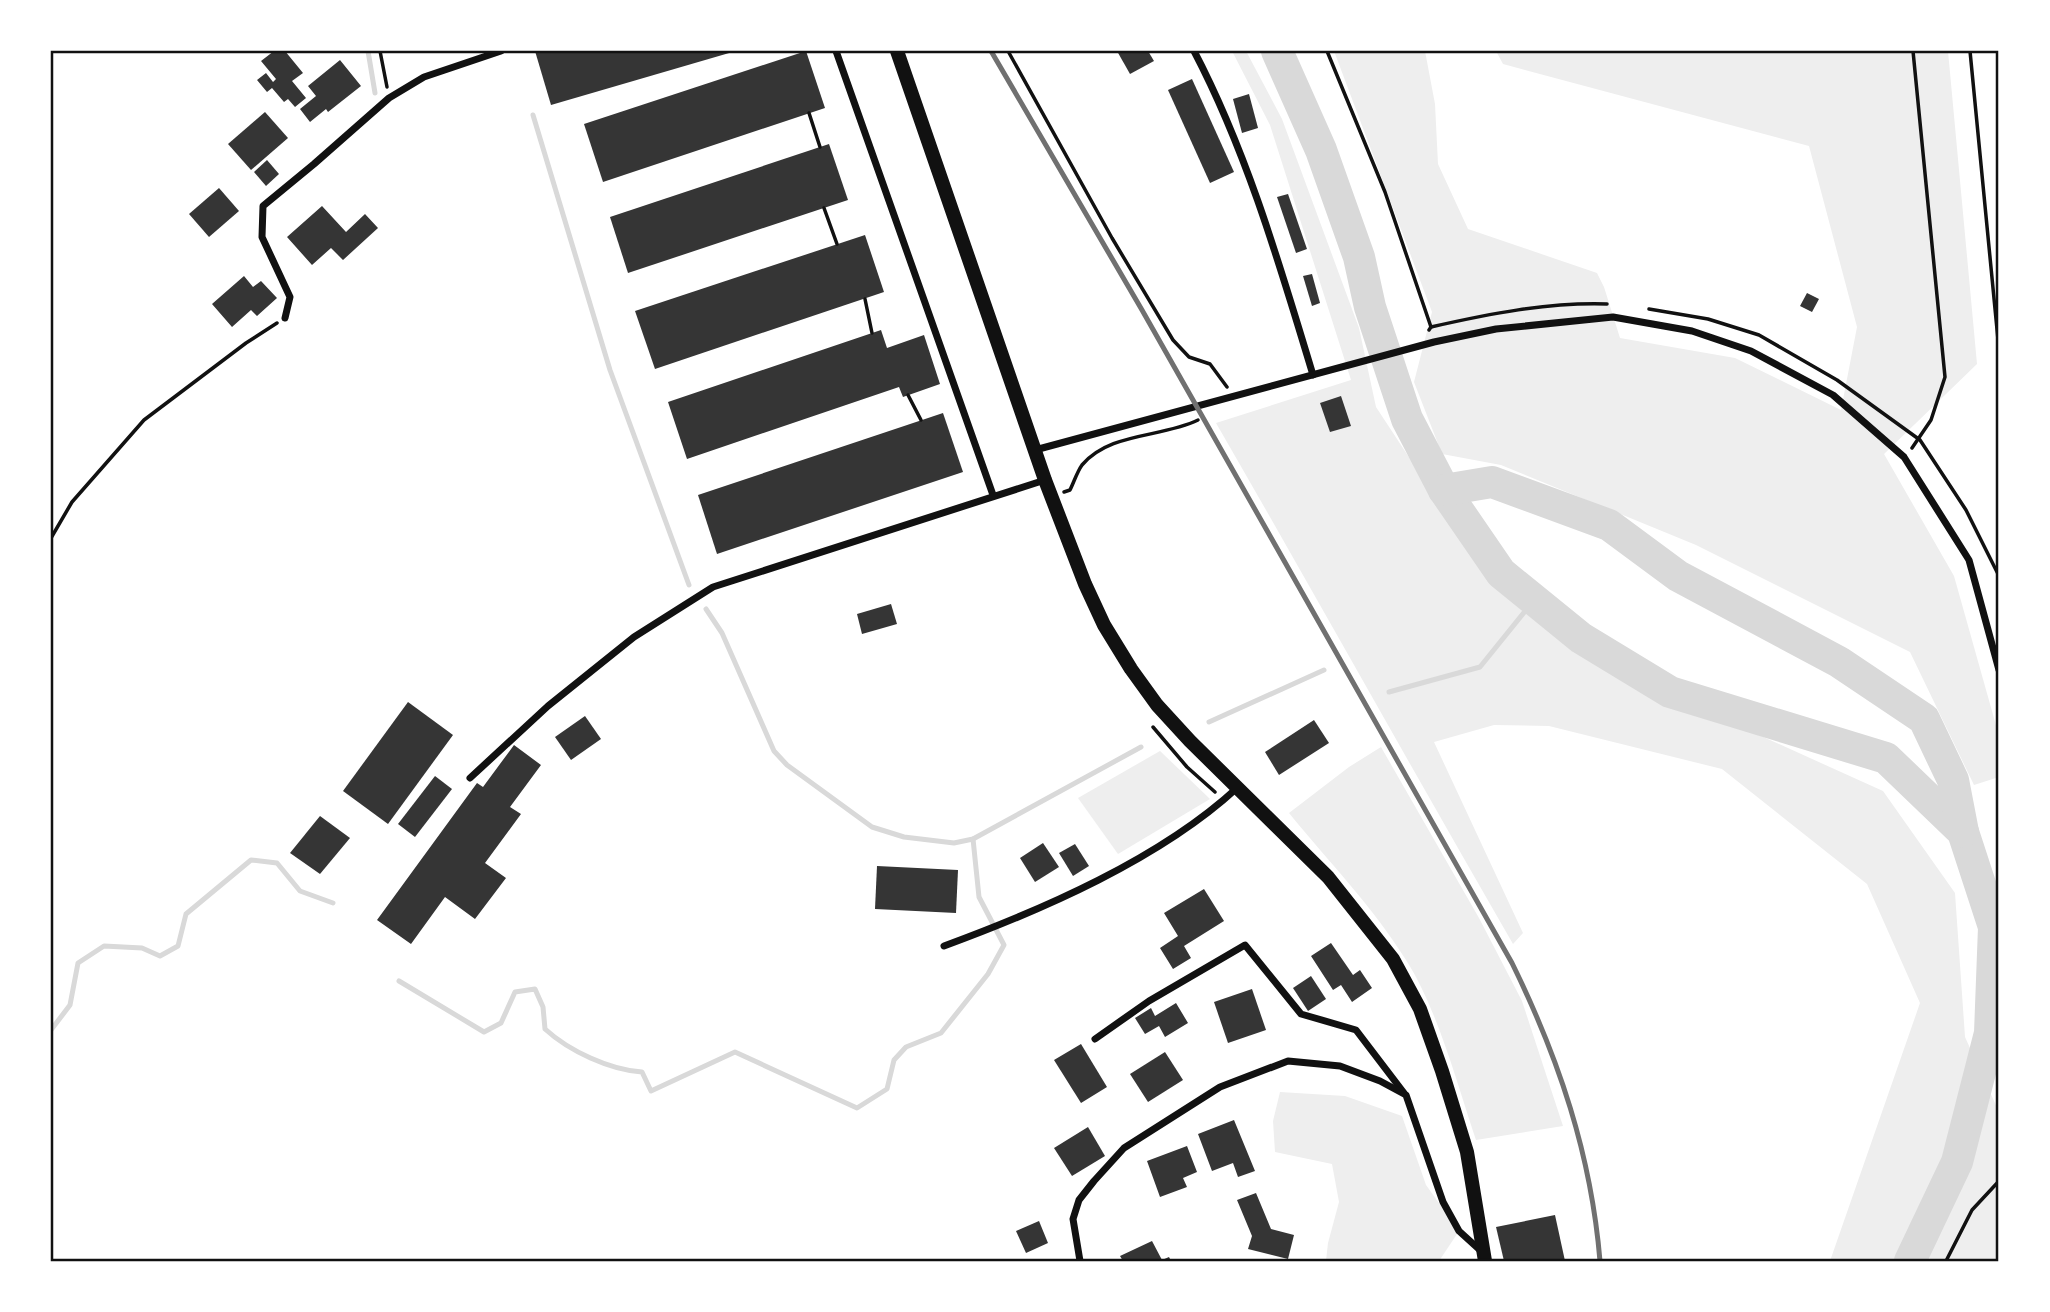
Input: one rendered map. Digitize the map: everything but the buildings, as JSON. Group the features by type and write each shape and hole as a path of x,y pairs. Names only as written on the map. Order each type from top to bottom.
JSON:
{"main road":[{"path":"897,51 1045,480 1085,584 1104,625 1157,705 1328,877 1393,959 1420,1009 1442,1071 1467,1152 1485,1257"}],"street":[{"path":"285,318 290,296 262,237 263,206 389,98 424,77 501,51"},
{"path":"836,51 993,495"},
{"path":"1194,51 1217,94 1255,196 1313,375"},
{"path":"1035,450 1434,342 1496,329 1613,317 1692,331 1751,351 1833,396 1904,457 1969,560 1999,670"},
{"path":"470,778 548,706 634,637 713,587 1045,480"},
{"path":"944,946 1013,921 1094,881 1167,841 1237,788"},
{"path":"1095,1039 1149,1001 1245,946 1301,1014 1356,1030 1406,1095 1443,1202 1459,1231 1485,1257"},
{"path":"1080,1261 1073,1219 1079,1200 1094,1181 1124,1147 1220,1087 1288,1061 1340,1066 1406,1095"}],"path":[{"path":"380,51 389,98"},
{"path":"1009,51 1112,238 1173,340 1189,357 1210,364 1226,384 1230,399"},
{"path":"1327,51 1385,192 1434,342"},
{"path":"1904,457 1920,440 1931,420 1945,377 1913,51"},
{"path":"1970,51 1999,350"},
{"path":"809,113 820,147"},
{"path":"824,208 837,244"},
{"path":"865,299 872,333"},
{"path":"1419,346 1431,327 1468,318 1569,303 1618,304"},
{"path":"1644,308 1708,318 1759,335 1837,380 1920,440 1966,510 1999,576"},
{"path":"51,538 72,502 144,420 246,343 285,318"},
{"path":"908,395 921,421"},
{"path":"1052,497 1070,490 1080,467 1093,455 1112,444 1179,427 1203,417"},
{"path":"1147,720 1187,766 1224,800"},
{"path":"1946,1261 1972,1210 1999,1181"}],"shaded area":[{"path":"1232,51 1246,51 1282,119 1359,328 1376,407 1489,579 1677,698 1883,791 1955,893 1965,1037 1999,1112 1999,1261 1830,1261 1920,1003 1867,884 1722,769 1549,726 1494,725 1434,742 1523,933 1513,944 1216,423 1351,380 1270,125"},
{"path":"1334,51 1425,51 1435,104 1438,164 1468,229 1597,273 1620,338 1735,358 1841,410 1857,327 1809,146 1503,64 1496,51 1948,51 1977,364 1884,454 1954,576 1999,736 1999,777 1974,785 1910,652 1696,545 1501,465 1442,454 1414,382 1432,312"},
{"path":"1381,747 1479,918 1522,1001 1563,1126 1476,1140 1428,1001 1406,960 1350,885 1289,813 1349,767"},
{"path":"1160,751 1210,799 1118,854 1078,798"},
{"path":"1280,1092 1345,1096 1402,1116 1426,1185 1459,1231 1439,1261 1326,1261 1339,1202 1332,1164 1275,1152 1273,1121"}],"waterway":[{"path":"368,51 375,93"},
{"path":"1277,51 1321,150 1359,257 1370,307 1407,419 1444,490 1501,573 1581,638 1670,692 1886,758 1963,832 1994,927 1990,1033 1957,1162 1910,1261"},
{"path":"533,115 610,370 689,585"},
{"path":"1444,490 1492,482 1609,525 1678,576 1839,662 1924,719 1953,780 1963,832"},
{"path":"1389,692 1480,667 1534,600"},
{"path":"706,609 722,633 774,751 787,765 872,827 904,837 954,843 973,839 1141,747"},
{"path":"1209,722 1324,670"},
{"path":"399,981 484,1032 501,1023 515,992 535,989 543,1007 545,1029 590,1058 617,1068 642,1072 651,1091 735,1052 857,1108 887,1089 894,1060 906,1047 941,1033 988,974 1004,945 979,897 973,839"},
{"path":"51,1030 70,1005 78,963 104,946 142,948 160,956 178,946 186,914 251,860 277,863 300,891 333,903"}],"railway":[{"path":"991,51 1142,310 1512,963 1558,1071 1581,1145 1596,1221 1600,1261"}]}
